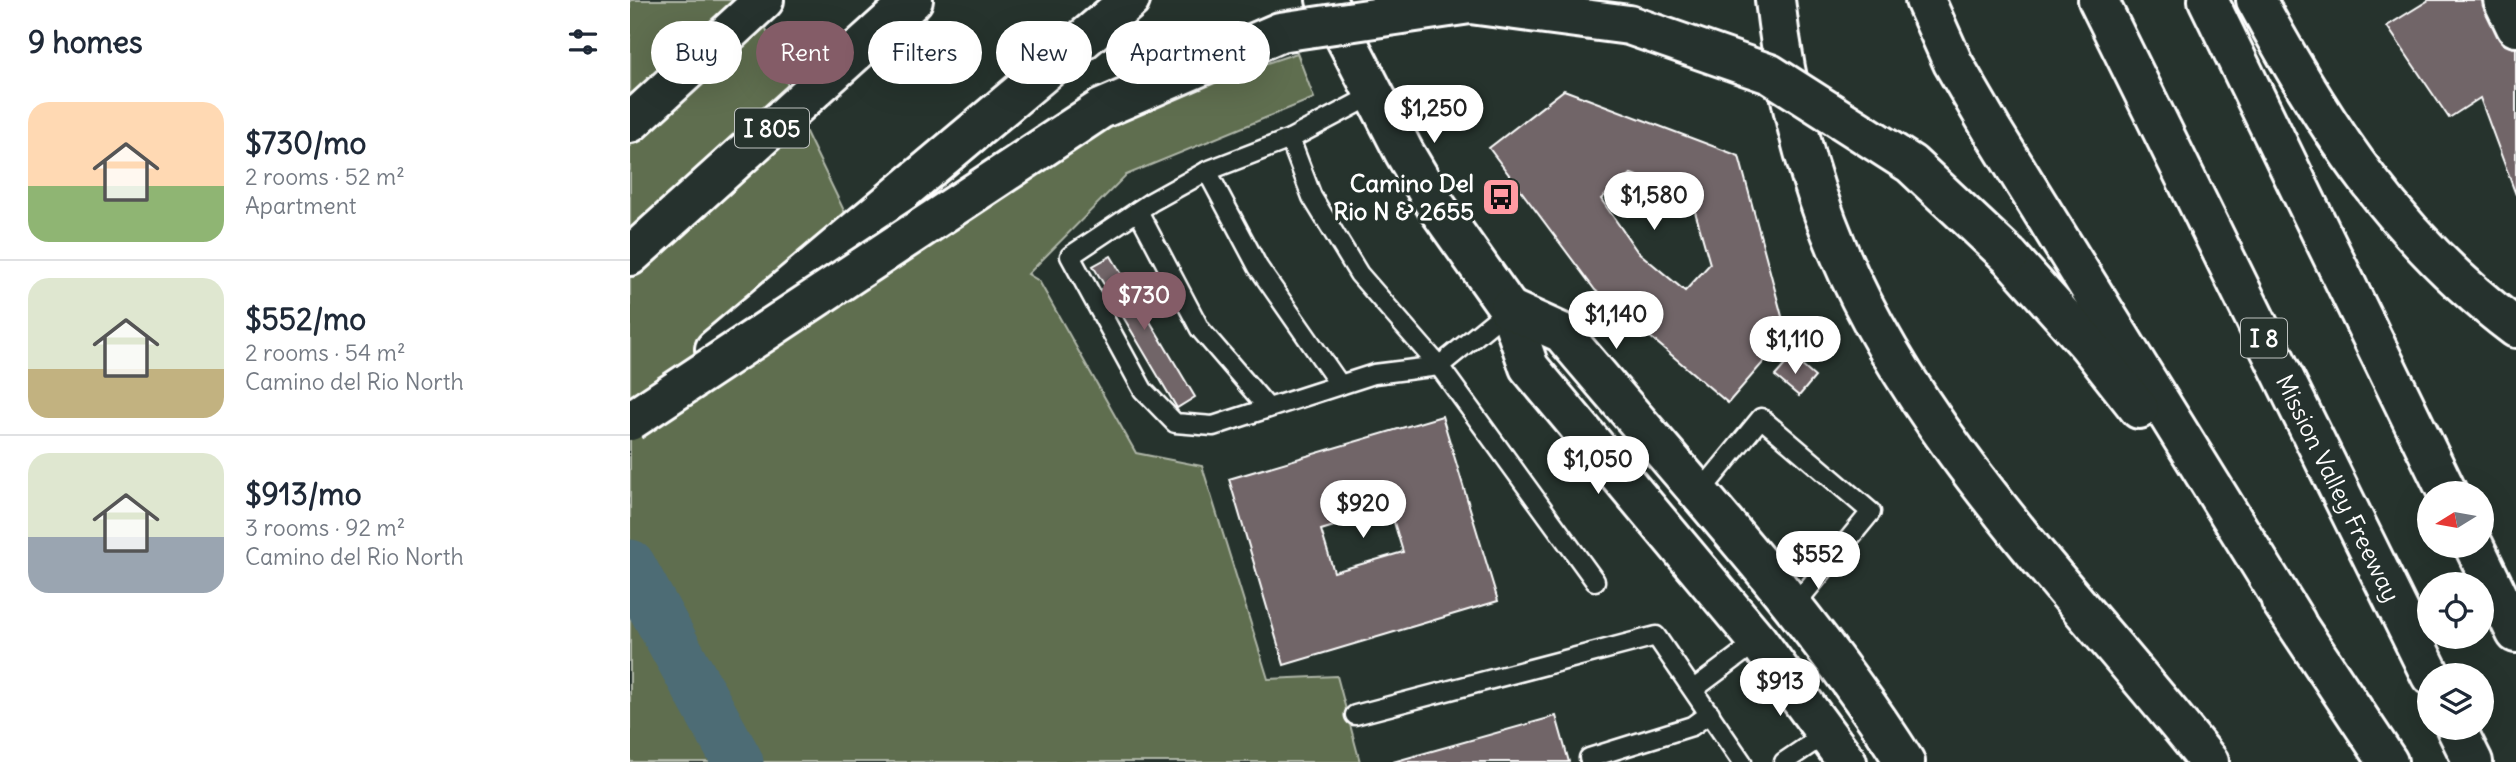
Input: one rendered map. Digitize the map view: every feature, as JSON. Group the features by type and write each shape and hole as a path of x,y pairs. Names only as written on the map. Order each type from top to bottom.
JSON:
{"main road":[{"path":"630,123 764,0"},
{"name":"I 805","path":"630,256 913,0"},
{"path":"630,421 1130,0"},
{"path":"1326,0 1373,94 1436,206 1509,309 1529,367 1759,641 1837,748"},
{"path":"1775,0 1782,55 1805,155 1838,250 1861,300 1899,367 1939,426 2070,597 2140,676 2209,762"},
{"path":"1924,0 1953,63 2042,212 2296,622 2388,762"},
{"name":"Mission Valley Freeway","path":"2098,0 2425,663"},
{"path":"2208,0 2442,481"},
{"path":"2256,0 2326,122 2365,179 2406,229 2489,308 2516,328"},
{"path":"2502,0 2516,26"},
{"path":"630,421 1101,108 1280,32 1470,4 1629,25 1770,74 1911,164 2009,256 2122,386 2296,622"},
{"path":"1509,309 1562,333 1793,607 1847,676 1905,762"},
{"path":"2480,558 2516,633"},
{"path":"2070,597 2177,762"},
{"path":"2462,740 2473,762"}],"lane":[{"path":"1373,94 1290,139 1207,171 1138,211 1070,256 1143,390 1175,423 1213,426 1374,374 1439,366 1509,309"},
{"path":"1290,139 1312,197 1359,274 1439,366 1595,581"},
{"path":"1207,171 1258,267 1340,385"},
{"path":"1138,211 1200,330 1268,408"},
{"path":"1698,495 1760,418 1871,512 1793,607"},
{"path":"1355,715 1656,636 1742,762"},
{"path":"1694,689 1759,641"},
{"path":"1589,758 1692,726 1710,713"},
{"path":"1784,762 1837,748"}],"green space":[{"path":"630,0 755,0 763,21 756,21 756,84 787,84 805,130 877,279 1057,162 1129,109 1204,84 1270,84 1270,62 1297,53 1314,98 1126,175 1028,274 1039,281 1136,453 1202,466 1268,679 1337,676 1360,762 630,762"}],"building":[{"path":"2429,0 2502,0 2516,29 2516,195 2480,98 2449,118 2387,26"},
{"path":"1564,90 1739,156 1787,335 1728,403 1595,290 1489,148","holes":["1631,174 1690,194 1710,264 1685,291 1637,251 1601,199"]},
{"path":"1111,256 1195,397 1177,408 1093,266"},
{"path":"1792,357 1815,377 1799,396 1775,376"},
{"path":"1442,416 1498,601 1284,665 1229,479","holes":["1390,509 1403,552 1334,572 1321,530"]},
{"path":"1556,716 1569,762 1393,762"}],"waterway":[{"path":"630,565 738,762"}],"place":[{"name":"Camino Del Rio N & 2655","path":"1501,197"}]}
